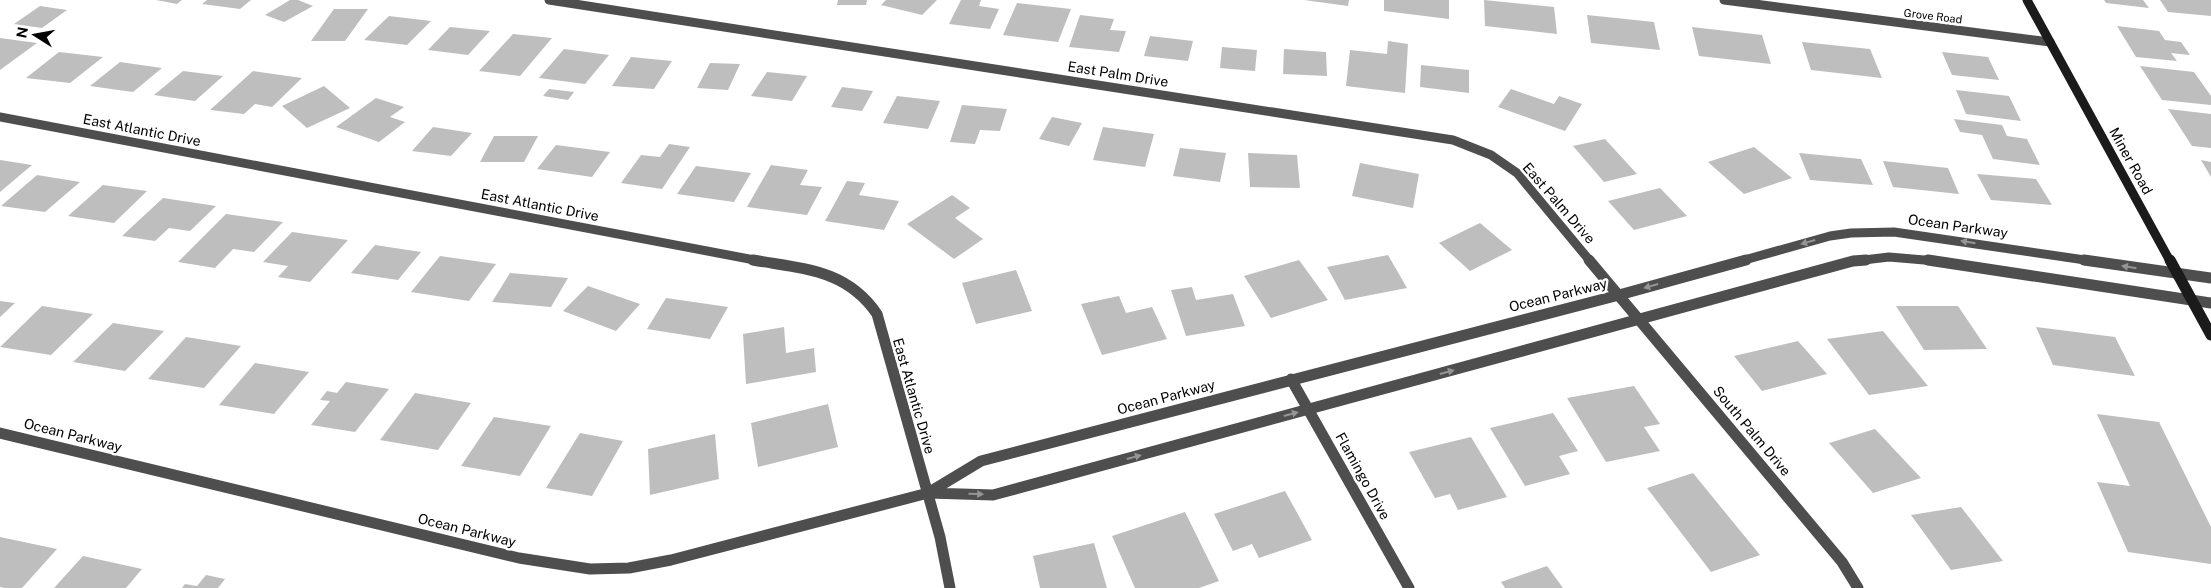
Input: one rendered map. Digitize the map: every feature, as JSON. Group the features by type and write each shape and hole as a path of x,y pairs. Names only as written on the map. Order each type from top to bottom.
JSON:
{"street":[{"name":"East Palm Drive","path":"549,0 1463,142 1489,153 1517,173 1619,295"},
{"path":"608,9 616,0"},
{"name":"Grove Road","path":"1724,0 2050,42"},
{"name":"Miner Road","path":"2027,0 2211,335"},
{"name":"East Atlantic Drive","path":"0,117 814,270 835,276 853,286 867,299 877,314 928,492 943,550 950,588"},
{"name":"Ocean Parkway","path":"0,433 519,558 590,569 629,568 671,560 928,492 981,461 1619,295 1830,236 1872,232 1916,234 2211,278"},
{"name":"Ocean Parkway","path":"928,492 993,495 1640,320 1853,260 1889,257 1925,259 2211,303"},
{"name":"South Palm Drive","path":"1619,295 1842,562 1858,588"},
{"name":"Flamingo Drive","path":"1291,379 1409,588"}],"building":[{"path":"156,0 182,0 177,4"},
{"path":"207,0 251,0 240,9 202,4"},
{"path":"290,0 298,0 313,6 284,22 265,15"},
{"path":"838,0 867,0 866,5 837,5"},
{"path":"886,0 937,0 922,15 881,5"},
{"path":"961,0 981,0 979,6 999,9 990,29 949,24"},
{"path":"1304,0 1349,0 1348,6"},
{"path":"1384,0 1449,0 1449,19 1384,11"},
{"path":"1484,0 1554,7 1557,34 1485,26"},
{"path":"2104,0 2143,0 2149,8 2106,3"},
{"path":"2160,0 2211,0 2211,16 2168,12"},
{"path":"1017,3 1071,9 1058,42 1003,35"},
{"path":"40,6 67,10 42,28 14,24"},
{"path":"334,9 368,9 345,41 311,41"},
{"path":"1080,15 1114,19 1110,30 1126,31 1119,52 1069,47"},
{"path":"1587,15 1654,22 1660,50 1591,43"},
{"path":"389,16 431,21 407,45 364,40"},
{"path":"2117,26 2159,31 2165,40 2181,42 2190,55 2171,53 2177,61 2136,57"},
{"path":"450,27 490,31 468,55 428,50"},
{"path":"1692,27 1762,35 1771,64 1699,56"},
{"path":"513,34 552,38 520,76 479,71"},
{"path":"1150,36 1193,41 1188,61 1144,56"},
{"path":"0,38 37,43 0,70"},
{"path":"1388,41 1408,44 1405,93 1346,86 1350,50 1387,54"},
{"path":"1802,42 1870,49 1882,78 1811,70"},
{"path":"1222,47 1257,50 1255,71 1220,68"},
{"path":"564,49 609,55 585,84 539,78"},
{"path":"1284,49 1326,52 1327,76 1283,74"},
{"path":"59,52 103,57 70,83 26,78"},
{"path":"1942,52 1988,57 1999,80 1952,75"},
{"path":"631,57 672,61 654,89 612,86"},
{"path":"120,62 162,68 133,92 90,86"},
{"path":"710,63 740,64 728,90 697,88"},
{"path":"1421,65 1469,70 1469,93 1420,87"},
{"path":"2140,66 2194,72 2211,96 2211,105 2162,100"},
{"path":"183,71 223,76 195,101 154,95"},
{"path":"253,71 302,78 272,107 255,104 244,114 210,110"},
{"path":"767,72 807,76 792,101 751,96"},
{"path":"324,86 350,108 307,128 282,106"},
{"path":"842,87 873,91 862,111 831,107"},
{"path":"549,89 574,92 568,100 543,96"},
{"path":"1511,89 1554,104 1559,96 1582,104 1565,131 1498,107"},
{"path":"1956,90 2009,96 2021,121 1966,114"},
{"path":"897,96 940,101 928,129 883,123"},
{"path":"376,98 404,107 390,117 405,122 379,142 336,127"},
{"path":"962,105 1007,109 1000,131 980,130 975,144 950,142"},
{"path":"2168,109 2211,114 2211,148 2192,146"},
{"path":"1052,117 1082,123 1069,146 1039,139"},
{"path":"1954,119 2002,125 2007,136 2027,139 2040,165 1993,159 1982,135 1960,132"},
{"path":"433,127 472,133 451,156 412,151"},
{"path":"1103,127 1154,134 1145,167 1093,160"},
{"path":"494,136 538,136 524,162 480,162"},
{"path":"1605,139 1637,174 1604,182 1573,146"},
{"path":"669,144 690,147 662,189 621,183 641,155 660,157"},
{"path":"556,145 610,152 592,177 537,169"},
{"path":"1754,147 1792,178 1744,194 1708,162"},
{"path":"1180,148 1226,153 1220,182 1173,176"},
{"path":"1248,153 1297,155 1300,188 1250,187"},
{"path":"1799,153 1861,159 1873,185 1810,180"},
{"path":"0,160 32,165 0,192"},
{"path":"2201,160 2211,162 2211,177"},
{"path":"1883,161 1948,168 1959,194 1893,187"},
{"path":"1360,163 1419,174 1413,208 1352,196"},
{"path":"771,165 808,170 800,185 822,187 807,215 747,207"},
{"path":"696,166 751,173 734,202 677,194"},
{"path":"1977,174 2036,179 2052,205 1991,200"},
{"path":"37,175 80,182 45,212 1,206"},
{"path":"847,181 865,183 859,195 899,201 884,230 825,221"},
{"path":"103,185 147,191 114,223 68,216"},
{"path":"1660,188 1687,216 1634,230 1608,201"},
{"path":"952,195 970,208 955,218 983,239 954,259 907,224"},
{"path":"163,198 216,206 190,231 169,228 155,241 122,236"},
{"path":"226,214 283,222 254,252 233,249 215,268 178,262"},
{"path":"1480,223 1512,250 1470,271 1439,243"},
{"path":"292,232 348,240 310,282 278,277 288,266 263,262"},
{"path":"375,245 421,252 398,280 351,273"},
{"path":"1388,255 1407,288 1345,300 1327,267"},
{"path":"440,256 496,264 469,301 411,292"},
{"path":"1299,260 1328,300 1271,318 1244,276"},
{"path":"1016,270 1032,311 976,324 962,283"},
{"path":"510,273 568,278 551,307 492,302"},
{"path":"588,286 640,304 616,331 563,311"},
{"path":"1192,287 1196,300 1233,294 1245,326 1186,336 1171,290"},
{"path":"1119,296 1126,313 1152,307 1167,339 1102,355 1081,304"},
{"path":"666,298 728,307 710,339 647,329"},
{"path":"0,301 15,303 0,317"},
{"path":"42,306 93,314 51,355 0,347"},
{"path":"1896,306 1958,306 1987,349 1924,350"},
{"path":"113,323 164,331 125,371 73,362"},
{"path":"784,327 786,353 814,348 816,372 746,384 743,334"},
{"path":"2036,327 2115,337 2135,376 2053,365"},
{"path":"1883,331 1928,386 1869,395 1827,339"},
{"path":"186,337 241,346 204,388 148,379"},
{"path":"1798,341 1827,374 1762,391 1734,356"},
{"path":"255,363 309,372 274,414 219,405"},
{"path":"346,382 389,389 355,432 311,425 330,401 320,400 327,391 337,393"},
{"path":"1634,386 1660,424 1644,427 1660,451 1606,462 1567,398"},
{"path":"415,393 471,403 438,450 380,440"},
{"path":"828,404 838,447 758,467 751,423"},
{"path":"1553,413 1578,451 1559,456 1570,474 1525,486 1490,428"},
{"path":"2097,414 2159,422 2211,527 2211,564 2128,552 2097,482 2130,486"},
{"path":"494,417 551,426 520,476 461,466"},
{"path":"1875,429 1921,478 1873,493 1829,443"},
{"path":"580,433 623,441 592,496 546,488"},
{"path":"715,434 719,479 650,495 648,449"},
{"path":"1471,437 1507,497 1458,510 1450,494 1435,498 1409,452"},
{"path":"1693,473 1760,555 1711,572 1647,488"},
{"path":"1285,491 1312,540 1259,558 1252,544 1233,551 1214,514"},
{"path":"1961,507 2003,561 1951,570 1911,515"},
{"path":"1185,512 1219,581 1199,588 1135,588 1112,536"},
{"path":"0,537 57,549 22,588 0,587"},
{"path":"1094,543 1107,588 1040,588 1033,556"},
{"path":"83,556 142,569 126,588 54,588"},
{"path":"1547,566 1563,588 1505,588 1501,582"},
{"path":"206,575 225,579 218,588 182,588 185,584 197,586"}]}
